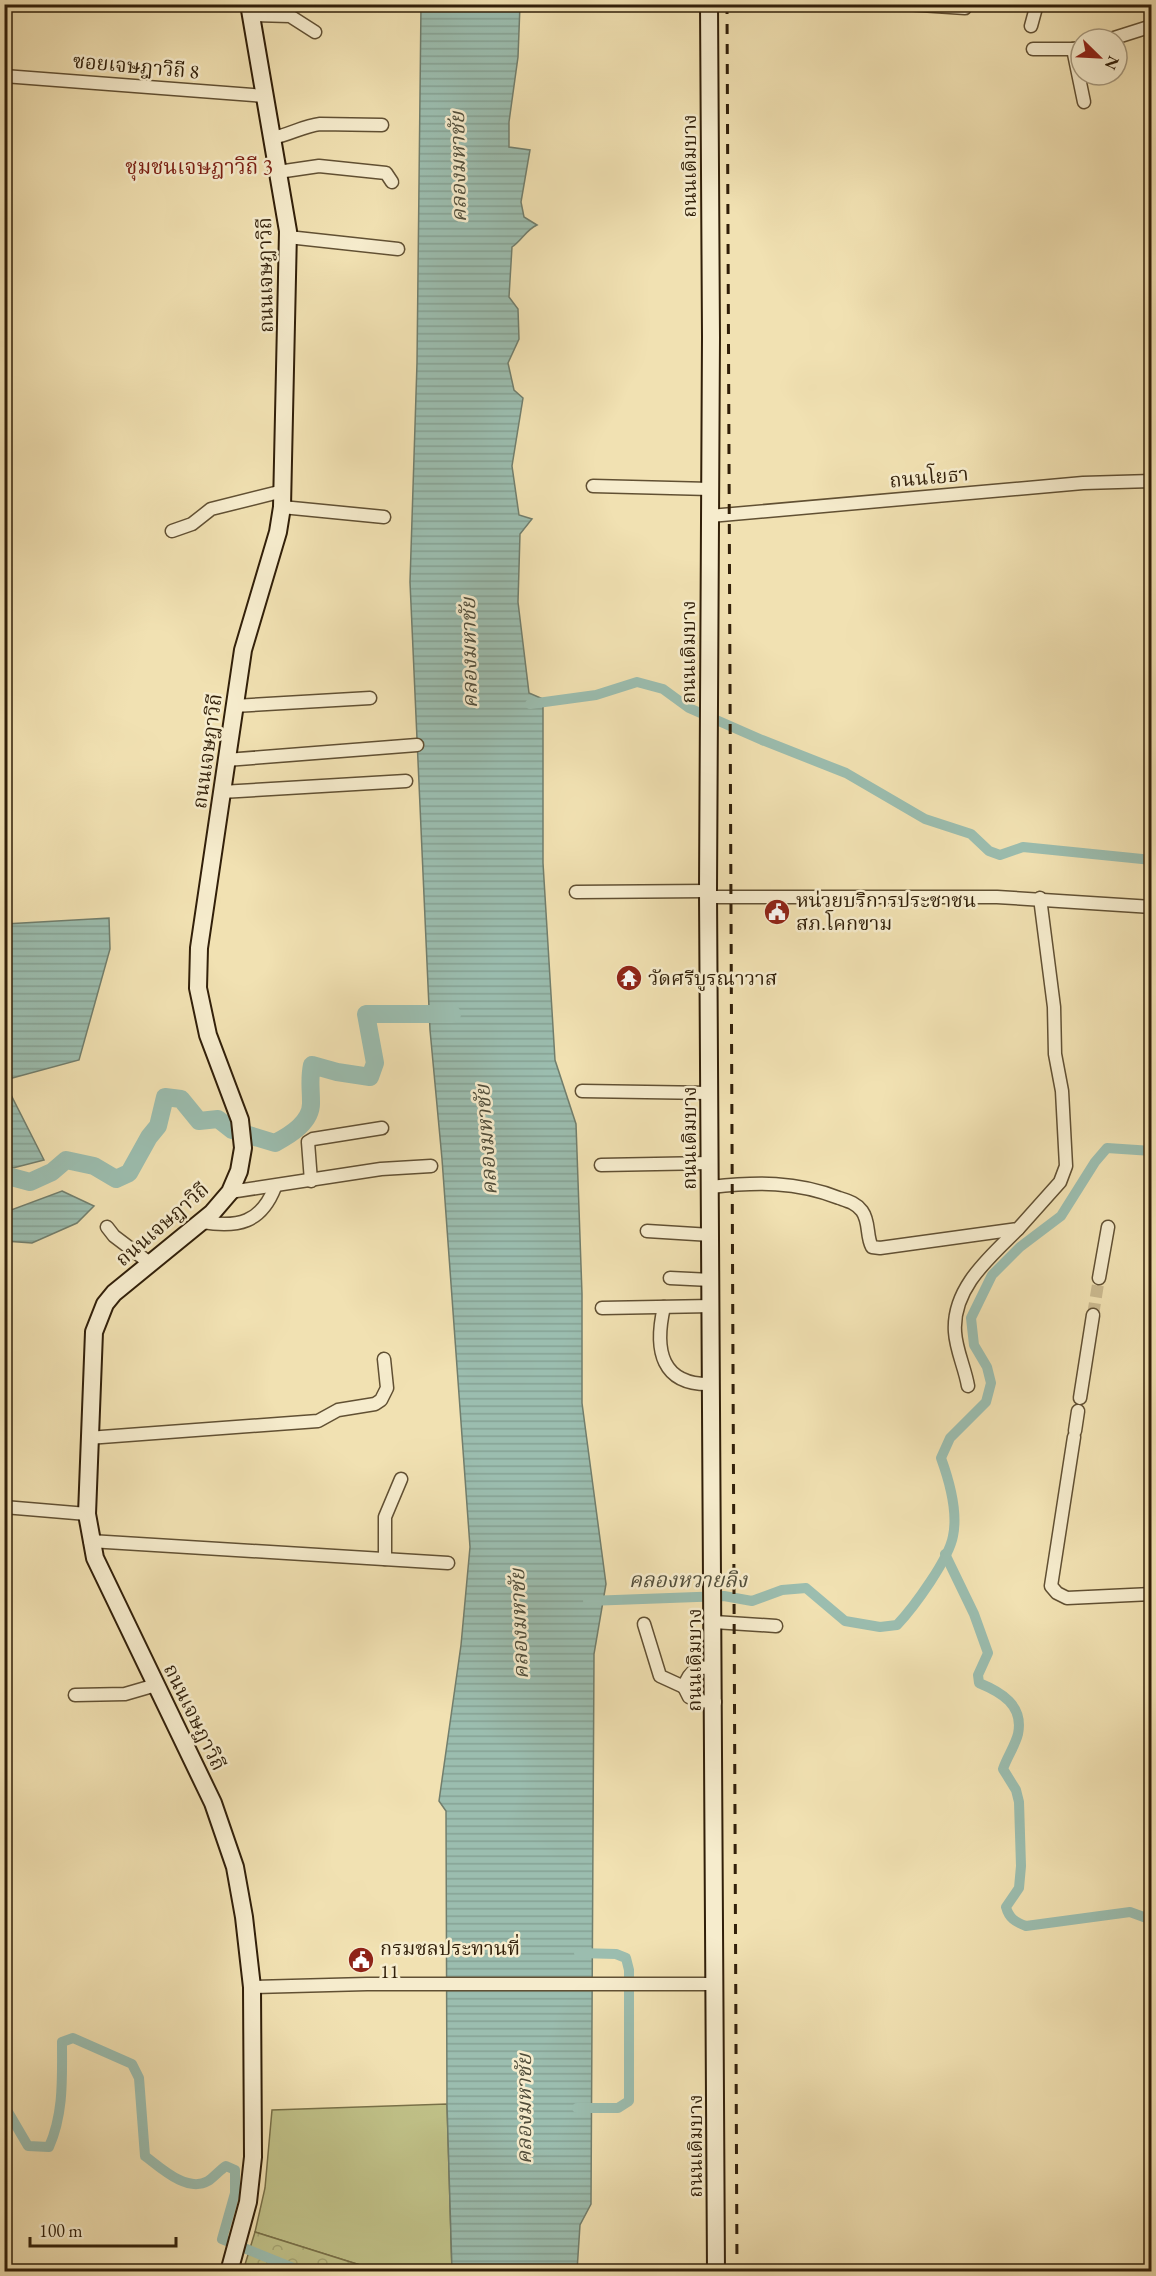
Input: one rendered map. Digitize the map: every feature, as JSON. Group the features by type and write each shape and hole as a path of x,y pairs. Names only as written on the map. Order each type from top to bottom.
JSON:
{"street":[{"name":"ถนนเดิมบาง","path":"709,4 708,894 715,1702 716,2271"},
{"path":"905,4 964,8"},
{"path":"1031,26 1037,4"},
{"path":"250,10 290,16 315,32"},
{"name":"ถนนเจษฎาวิถี","path":"230,2271 252,2179 252,1988 244,1917 226,1838 205,1785 95,1558 90,1541 87,1514 88,1438 94,1332 99,1316 114,1293 202,1222 230,1192 239,1171 243,1148 241,1126 208,1035 198,988 199,948 234,706 249,625 278,532 282,499 288,237 250,10"},
{"path":"1129,33 1152,26"},
{"path":"1033,49 1069,48"},
{"name":"ซอยเจษฎาวิถี 8","path":"4,76 265,96"},
{"path":"1082,87 1084,102"},
{"path":"272,138 295,134 310,125 382,125"},
{"path":"278,172 319,166 386,173 392,182"},
{"path":"288,237 398,249"},
{"name":"ถนนโยธา","path":"710,516 1083,483 1152,481"},
{"path":"593,486 710,489"},
{"path":"172,531 192,524 211,509 282,499 384,517"},
{"path":"234,706 370,698"},
{"path":"226,760 417,745"},
{"path":"221,792 406,781"},
{"path":"576,892 1040,898 1152,907"},
{"path":"968,1386 955,1332 960,1301 976,1272 1049,1198 1060,1182 1066,1166 1062,1091 1055,1054 1054,1007 1040,898"},
{"path":"582,1091 710,1093"},
{"path":"311,1181 308,1142 313,1139 382,1128"},
{"path":"601,1165 710,1163"},
{"path":"230,1192 275,1187 381,1169 431,1166"},
{"path":"711,1187 780,1183 821,1191 856,1204 863,1213 872,1247 880,1248 1018,1229"},
{"path":"202,1222 221,1225 247,1221 260,1212 269,1201 275,1187"},
{"path":"107,1227 123,1243 151,1264"},
{"path":"1099,1278 1108,1227"},
{"path":"646,1231 711,1235"},
{"path":"669,1278 711,1280"},
{"path":"602,1308 712,1306"},
{"path":"664,1307 661,1322 662,1352 667,1365 675,1377 685,1382 712,1384"},
{"path":"1080,1398 1093,1315"},
{"path":"88,1438 318,1421 338,1410 375,1404 381,1400 387,1388 384,1359"},
{"path":"1078,1410 1052,1586 1057,1593 1067,1598 1152,1594"},
{"path":"385,1559 385,1517 400,1479"},
{"path":"4,1507 87,1514"},
{"path":"90,1541 448,1563"},
{"path":"714,1614 776,1626"},
{"path":"644,1624 660,1676 684,1687 689,1697 698,1701 715,1702"},
{"path":"684,1687 692,1671 701,1667 714,1668"},
{"path":"75,1695 118,1695 156,1686"},
{"path":"252,1988 367,1984 715,1984"}],"green space":[{"path":"447,2104 452,2271 379,2271 255,2232 265,2188 272,2110"},
{"path":"255,2232 379,2271 243,2271"}],"water":[{"name":"คลองมหาชัย","path":"421,5 520,5 518,57 509,122 509,147 530,150 521,202 524,217 537,225 512,247 509,297 518,309 519,339 508,363 514,390 523,398 512,466 519,515 532,519 520,534 518,602 529,693 543,699 543,863 555,1060 576,1124 582,1294 582,1403 606,1584 594,1654 591,2204 580,2225 577,2271 452,2271 447,2104 446,1811 439,1801 461,1645 470,1547 442,1159 430,1030 410,582 417,363"},
{"path":"109,918 110,949 79,1060 5,1080 5,924"},
{"path":"5,1092 10,1093 44,1160 13,1168 5,1166"},
{"path":"62,1191 94,1206 77,1223 32,1243 5,1241 5,1230 11,1210"}],"waterway":[{"path":"530,704 596,695 637,682 663,689 689,708 846,773 925,819 971,834 989,851 1000,855 1023,847 1152,860"},
{"path":"4,1175 30,1182 52,1172 66,1160 94,1166 116,1179 129,1173 149,1137 158,1126 165,1097 181,1099 199,1121 218,1119 232,1130 275,1143 293,1132 308,1116 311,1102 312,1065 370,1077 375,1063 366,1014 452,1014"},
{"name":"คลองหวายลิง","path":"588,1601 724,1596 752,1601 782,1590 806,1588 845,1621 880,1627 897,1625 938,1570 953,1536 954,1507 941,1458 950,1438 986,1402 991,1383 987,1367 974,1345 971,1318 992,1275 1020,1247 1061,1216 1095,1162 1107,1148 1152,1151"},
{"path":"945,1554 974,1614 988,1653 978,1675 979,1683 1003,1695 1018,1715 1018,1734 1003,1769 1016,1790 1019,1802 1021,1866 1019,1888 1006,1907 1009,1914 1026,1926 1130,1912 1152,1920"},
{"path":"577,2108 618,2108 629,2101 629,1970 626,1958 616,1954 579,1953"},
{"path":"4,2105 28,2146 49,2147 60,2108 62,2042 73,2038 132,2064 139,2078 145,2156 175,2178 192,2184 208,2181 226,2166 235,2170 235,2193 222,2239 303,2272"}],"tunnel":[{"path":"1093,1315 1099,1278"}],"railway":[{"path":"727,4 737,2272"}],"place":[{"name":"หน่วยบริการประชาชน สภ.โคกขาม","path":"777,912"},
{"name":"วัดศรีบูรณาวาส","path":"629,978"},
{"name":"กรมชลประทานที่ 11","path":"361,1960"}],"district":[{"name":"ชุมชนเจษฎาวิถี 3","path":"199,167"}]}
